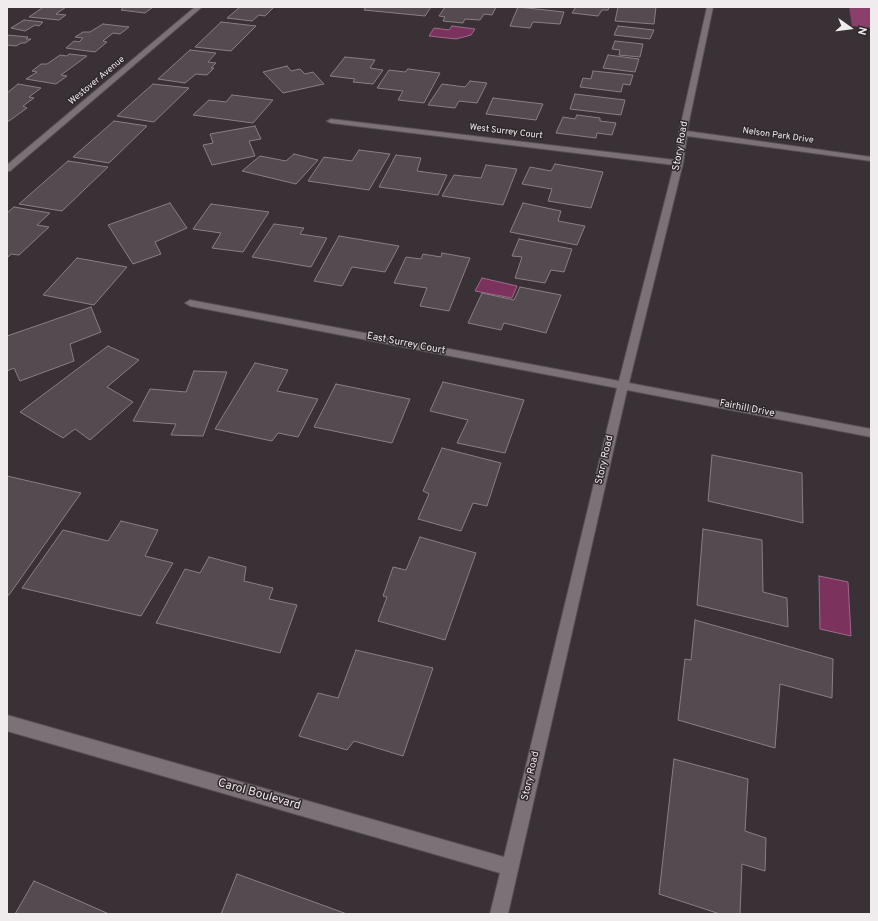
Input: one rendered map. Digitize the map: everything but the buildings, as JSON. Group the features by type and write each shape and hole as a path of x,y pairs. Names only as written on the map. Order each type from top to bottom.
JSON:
{"street":[{"name":"Westover Avenue","path":"7,169 199,7"},
{"name":"Story Road","path":"499,914 623,385 679,163 683,133 710,7"},
{"name":"West Surrey Court","path":"331,121 679,163"},
{"name":"Nelson Park Drive","path":"683,133 871,159"},
{"name":"East Surrey Court","path":"190,303 623,385"},
{"name":"Fairhill Drive","path":"623,385 871,432"},
{"name":"Carol Boulevard","path":"7,723 510,867"}],"shaded area":[{"path":"849,7 871,7 871,28 852,26"},
{"path":"452,26 475,29 471,35 456,39 429,36 434,28 449,30"},
{"path":"482,278 517,286 512,298 475,291"},
{"path":"819,576 848,582 851,636 820,629"}]}
